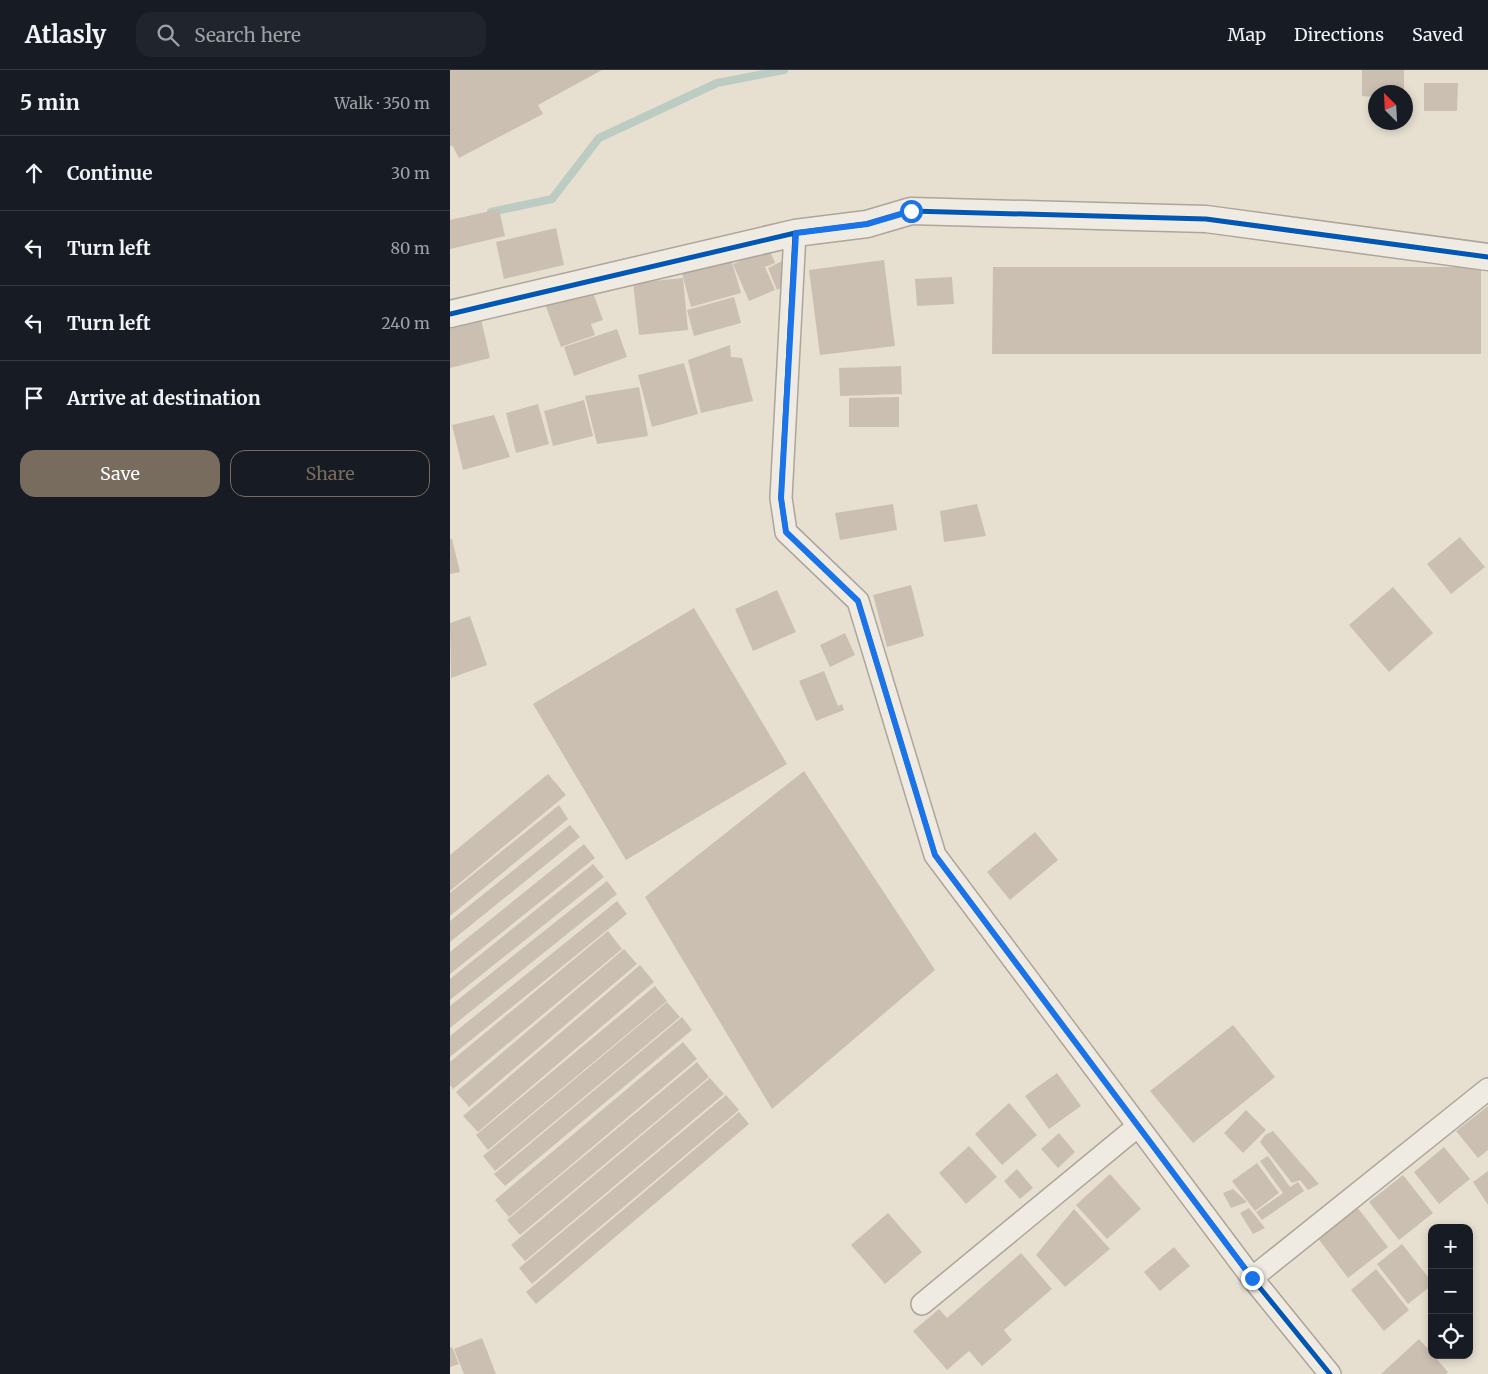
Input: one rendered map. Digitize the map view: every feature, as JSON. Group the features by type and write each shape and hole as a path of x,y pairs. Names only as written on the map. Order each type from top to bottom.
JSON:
{"street":[{"path":"450,314 796,233 867,224 911,211 1206,219 1488,256"},
{"path":"796,233 781,498 786,532 858,601 935,855 1252,1278 1330,1374"},
{"path":"1252,1278 1488,1089"},
{"path":"922,1304 1138,1126"}],"building":[{"path":"450,70 602,70 538,105 543,114 459,158 452,145 450,147"},
{"path":"1362,70 1404,70 1404,85 1368,85 1368,96 1362,96"},
{"path":"1424,83 1458,83 1457,111 1424,111"},
{"path":"499,209 505,236 450,249 450,220"},
{"path":"556,228 564,265 504,279 496,242"},
{"path":"769,249 775,263 765,267 775,290 749,301 733,264"},
{"path":"731,259 741,293 691,307 682,273"},
{"path":"884,260 895,346 820,355 809,270"},
{"path":"782,261 792,283 777,290 768,268"},
{"path":"993,267 1481,267 1481,354 992,354"},
{"path":"952,277 954,304 917,306 915,279"},
{"path":"683,278 688,330 639,335 633,283"},
{"path":"591,287 603,320 591,324 595,335 561,347 545,304"},
{"path":"734,297 741,323 694,336 687,310"},
{"path":"480,315 490,358 450,368 450,323"},
{"path":"617,329 627,357 574,376 564,347"},
{"path":"730,345 731,357 742,358 753,401 701,413 688,360"},
{"path":"684,363 698,414 652,427 638,375"},
{"path":"901,366 902,394 840,396 839,368"},
{"path":"639,387 648,436 597,444 585,396"},
{"path":"899,397 899,427 849,427 849,398"},
{"path":"584,400 593,436 553,446 544,411"},
{"path":"538,404 549,444 516,453 506,413"},
{"path":"494,415 510,457 463,470 452,425"},
{"path":"893,504 897,530 840,540 835,513"},
{"path":"977,504 986,536 944,542 940,511"},
{"path":"1460,537 1485,567 1451,594 1427,564"},
{"path":"450,539 452,539 460,572 450,574"},
{"path":"911,585 924,636 887,647 873,595"},
{"path":"1393,587 1433,633 1389,672 1349,625"},
{"path":"777,590 796,632 753,651 735,609"},
{"path":"694,608 787,764 626,860 533,704"},
{"path":"470,616 487,665 451,678 450,623"},
{"path":"845,633 855,655 830,667 820,645"},
{"path":"824,671 838,706 842,704 844,710 816,721 799,681"},
{"path":"804,771 935,970 772,1109 645,897"},
{"path":"548,774 566,795 450,891 450,855"},
{"path":"559,805 568,819 450,916 450,893"},
{"path":"570,825 580,837 450,942 450,921"},
{"path":"1035,832 1058,860 1010,900 987,872"},
{"path":"584,844 595,858 450,974 450,952"},
{"path":"593,864 604,877 450,1000 450,979"},
{"path":"607,881 617,894 450,1028 450,1006"},
{"path":"617,901 627,914 450,1057 450,1036"},
{"path":"608,931 622,949 453,1089 450,1085 450,1062"},
{"path":"624,949 637,964 469,1107 456,1092"},
{"path":"640,965 654,982 478,1132 463,1116"},
{"path":"655,986 667,1001 488,1150 476,1135"},
{"path":"667,1002 680,1017 495,1171 483,1156"},
{"path":"682,1017 692,1030 505,1186 494,1174"},
{"path":"1233,1025 1275,1077 1193,1143 1150,1091"},
{"path":"683,1042 697,1059 509,1217 495,1200"},
{"path":"697,1062 709,1077 520,1235 507,1220"},
{"path":"1057,1073 1081,1106 1049,1129 1025,1096"},
{"path":"710,1078 724,1094 525,1261 511,1245"},
{"path":"726,1095 739,1110 532,1284 519,1268"},
{"path":"1009,1103 1037,1135 1002,1165 975,1134"},
{"path":"1488,1106 1488,1150 1478,1158 1456,1131"},
{"path":"1246,1110 1266,1130 1243,1153 1224,1133"},
{"path":"739,1112 749,1124 536,1304 526,1292"},
{"path":"1273,1131 1319,1184 1308,1190 1300,1180 1292,1183 1260,1142 1265,1135"},
{"path":"1059,1133 1075,1152 1058,1168 1041,1149"},
{"path":"969,1146 997,1177 966,1204 939,1173"},
{"path":"1444,1147 1470,1179 1439,1204 1414,1172"},
{"path":"1268,1156 1290,1187 1298,1182 1304,1191 1262,1220 1256,1212 1283,1193 1260,1161"},
{"path":"1257,1163 1279,1193 1255,1211 1232,1181"},
{"path":"1017,1169 1033,1188 1020,1199 1004,1181"},
{"path":"1488,1171 1488,1205 1473,1182"},
{"path":"1110,1174 1141,1209 1107,1239 1076,1205"},
{"path":"1403,1175 1433,1213 1399,1240 1369,1202"},
{"path":"1233,1189 1247,1202 1231,1208 1223,1193"},
{"path":"1357,1207 1388,1247 1348,1278 1317,1237"},
{"path":"1249,1208 1265,1228 1253,1234 1240,1213"},
{"path":"1074,1209 1110,1249 1065,1287 1036,1255"},
{"path":"888,1213 922,1252 885,1284 851,1245"},
{"path":"1402,1244 1428,1277 1428,1288 1408,1304 1377,1264"},
{"path":"1174,1247 1190,1266 1160,1291 1144,1272"},
{"path":"1021,1253 1052,1289 1004,1330 1012,1340 982,1366 969,1351 947,1370 913,1331 939,1309 947,1318"},
{"path":"1376,1269 1409,1310 1384,1331 1351,1290"},
{"path":"482,1338 496,1374 464,1374 454,1349"},
{"path":"1419,1339 1428,1349 1428,1359 1437,1359 1448,1372 1446,1374 1381,1374"},
{"path":"452,1347 459,1364 450,1367 450,1348"}],"waterway":[{"path":"491,212 552,199 599,138 717,83 784,70"}],"cycle path":[{"path":"450,314 795,233 867,224 911,211 1206,219 1488,257"},
{"path":"795,233 781,498 786,532 858,601 935,855 1252,1278 1330,1374"}],"route":[{"path":"911,211 867,224 796,233 781,498 786,532 858,601 935,855 1252,1278"}]}
